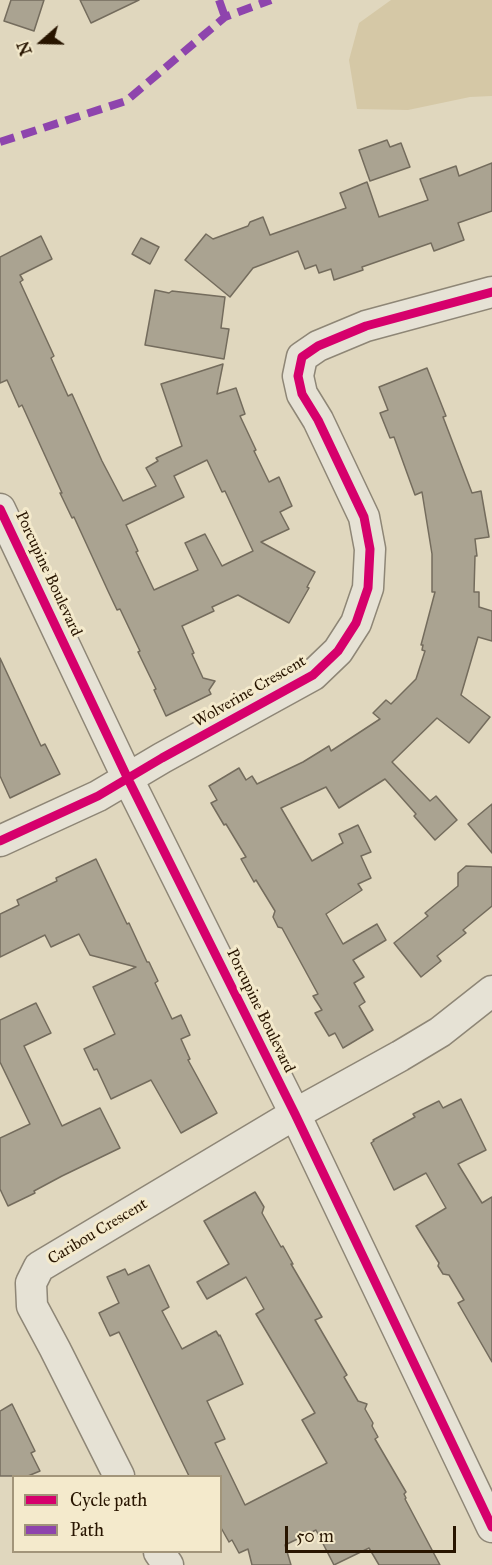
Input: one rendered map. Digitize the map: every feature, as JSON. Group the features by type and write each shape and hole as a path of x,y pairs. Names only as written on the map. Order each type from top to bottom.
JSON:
{"street":[{"name":"Wolverine Crescent","path":"128,779 313,675 338,651 356,623 368,588 370,549 364,517 318,420 302,394 298,376 302,357 318,345 366,326 492,292"},
{"name":"Porcupine Boulevard","path":"0,509 128,779 295,1114 492,1527"},
{"path":"0,841 98,796 128,779"},
{"path":"295,1114 440,1032 492,991"},
{"name":"Caribou Crescent","path":"118,1475 32,1306 31,1283 39,1267 295,1114"}],"shaded area":[{"path":"391,0 492,0 492,96 470,97 408,110 357,109 349,60 359,23"}],"building":[{"path":"11,0 44,0 34,31 4,21"},
{"path":"80,0 139,0 91,23"},
{"path":"387,140 390,147 401,143 410,167 370,181 359,150"},
{"path":"492,163 492,211 458,223 464,240 434,251 431,243 362,267 363,270 334,280 331,269 319,273 316,265 305,269 298,251 253,268 230,297 185,260 206,234 213,239 248,226 250,222 263,217 270,235 346,208 340,193 367,182 379,217 428,200 420,179 456,166 459,176"},
{"path":"41,236 52,259 20,275 23,280 20,282 54,356 51,358 68,396 72,394 123,501 156,486 146,468 158,461 156,458 182,446 161,384 223,364 217,394 236,388 245,414 240,416 256,450 254,451 269,482 279,477 292,506 280,512 289,529 261,542 315,572 307,587 309,588 289,623 238,595 212,607 214,611 182,626 203,678 215,681 209,690 211,694 166,716 138,652 140,651 120,609 117,610 74,517 72,518 60,493 62,493 22,405 19,407 7,380 0,383 0,257","holes":["207,460 222,492 225,491 253,551 222,566 205,534 185,543 198,570 154,590 126,525 184,497 174,476"]},
{"path":"141,238 159,247 150,264 132,254"},
{"path":"155,290 225,297 221,328 229,329 224,359 145,345"},
{"path":"427,368 472,493 481,491 489,537 475,539 477,556 475,556 474,592 479,592 479,607 492,611 492,641 478,637 461,695 490,717 469,743 437,718 392,762 430,801 436,796 457,820 435,840 385,779 339,808 326,787 281,808 312,861 343,843 339,834 358,825 371,852 361,856 371,878 358,884 362,890 326,914 343,944 377,924 386,940 353,960 364,977 354,983 365,1002 359,1006 373,1030 343,1048 335,1033 329,1036 315,1013 322,1010 313,996 318,994 282,928 278,927 273,917 275,911 241,859 246,857 211,803 217,800 209,786 239,768 246,780 252,776 257,784 303,762 329,746 331,751 380,719 373,713 386,700 391,704 416,679 425,651 422,650 423,645 421,645 435,592 432,592 432,554 422,492 415,495 394,437 390,438 380,413 388,410 379,387"},
{"path":"0,658 41,746 45,744 60,774 10,798 0,776"},
{"path":"492,804 492,853 468,824"},
{"path":"96,859 127,924 129,923 149,962 158,981 155,983 172,1019 181,1015 190,1035 181,1039 190,1059 188,1060 217,1113 181,1133 151,1080 111,1099 97,1069 94,1070 84,1049 115,1034 93,987 136,967 90,955 79,934 51,947 45,935 0,957 0,914 19,905 17,900"},
{"path":"466,866 492,867 492,906 463,930 466,933 437,956 441,961 421,977 394,943 428,916 425,913 458,886 458,873"},
{"path":"36,1003 51,1033 24,1046 62,1126 100,1108 120,1148 62,1176 8,1206 0,1189 0,1138 30,1124 0,1062 0,1020"},
{"path":"461,1099 486,1150 458,1164 482,1203 492,1197 492,1362 458,1303 464,1300 449,1275 443,1274 438,1266 439,1263 416,1226 446,1208 426,1173 394,1190 371,1143 415,1117 413,1114 439,1101 443,1108"},
{"path":"255,1192 264,1207 262,1213 322,1317 315,1320 347,1375 344,1377 358,1401 367,1404 365,1409 378,1437 375,1439 406,1492 405,1499 440,1565 379,1565 369,1548 334,1565 316,1530 285,1545 291,1565 252,1565 248,1549 239,1553 232,1540 229,1542 222,1530 222,1475 189,1475 119,1332 110,1336 99,1313 119,1303 107,1277 125,1269 128,1275 149,1265 169,1307 162,1311 182,1349 216,1331 220,1335 243,1384 207,1401 225,1439 215,1443 245,1505 327,1463 302,1420 315,1413 256,1314 264,1309 246,1277 207,1299 197,1282 229,1264 204,1221"},
{"path":"12,1404 35,1451 31,1453 40,1471 30,1475 0,1476 0,1411"}],"marked path":[{"path":"219,0 225,17"},
{"path":"0,142 126,101 225,17 271,0"}],"cycle path":[{"path":"0,841 98,796 313,675 338,651 356,623 368,588 370,549 364,517 318,420 302,394 298,376 302,357 318,346 366,326 492,292"},
{"path":"0,509 128,779 295,1114 492,1527"}]}
